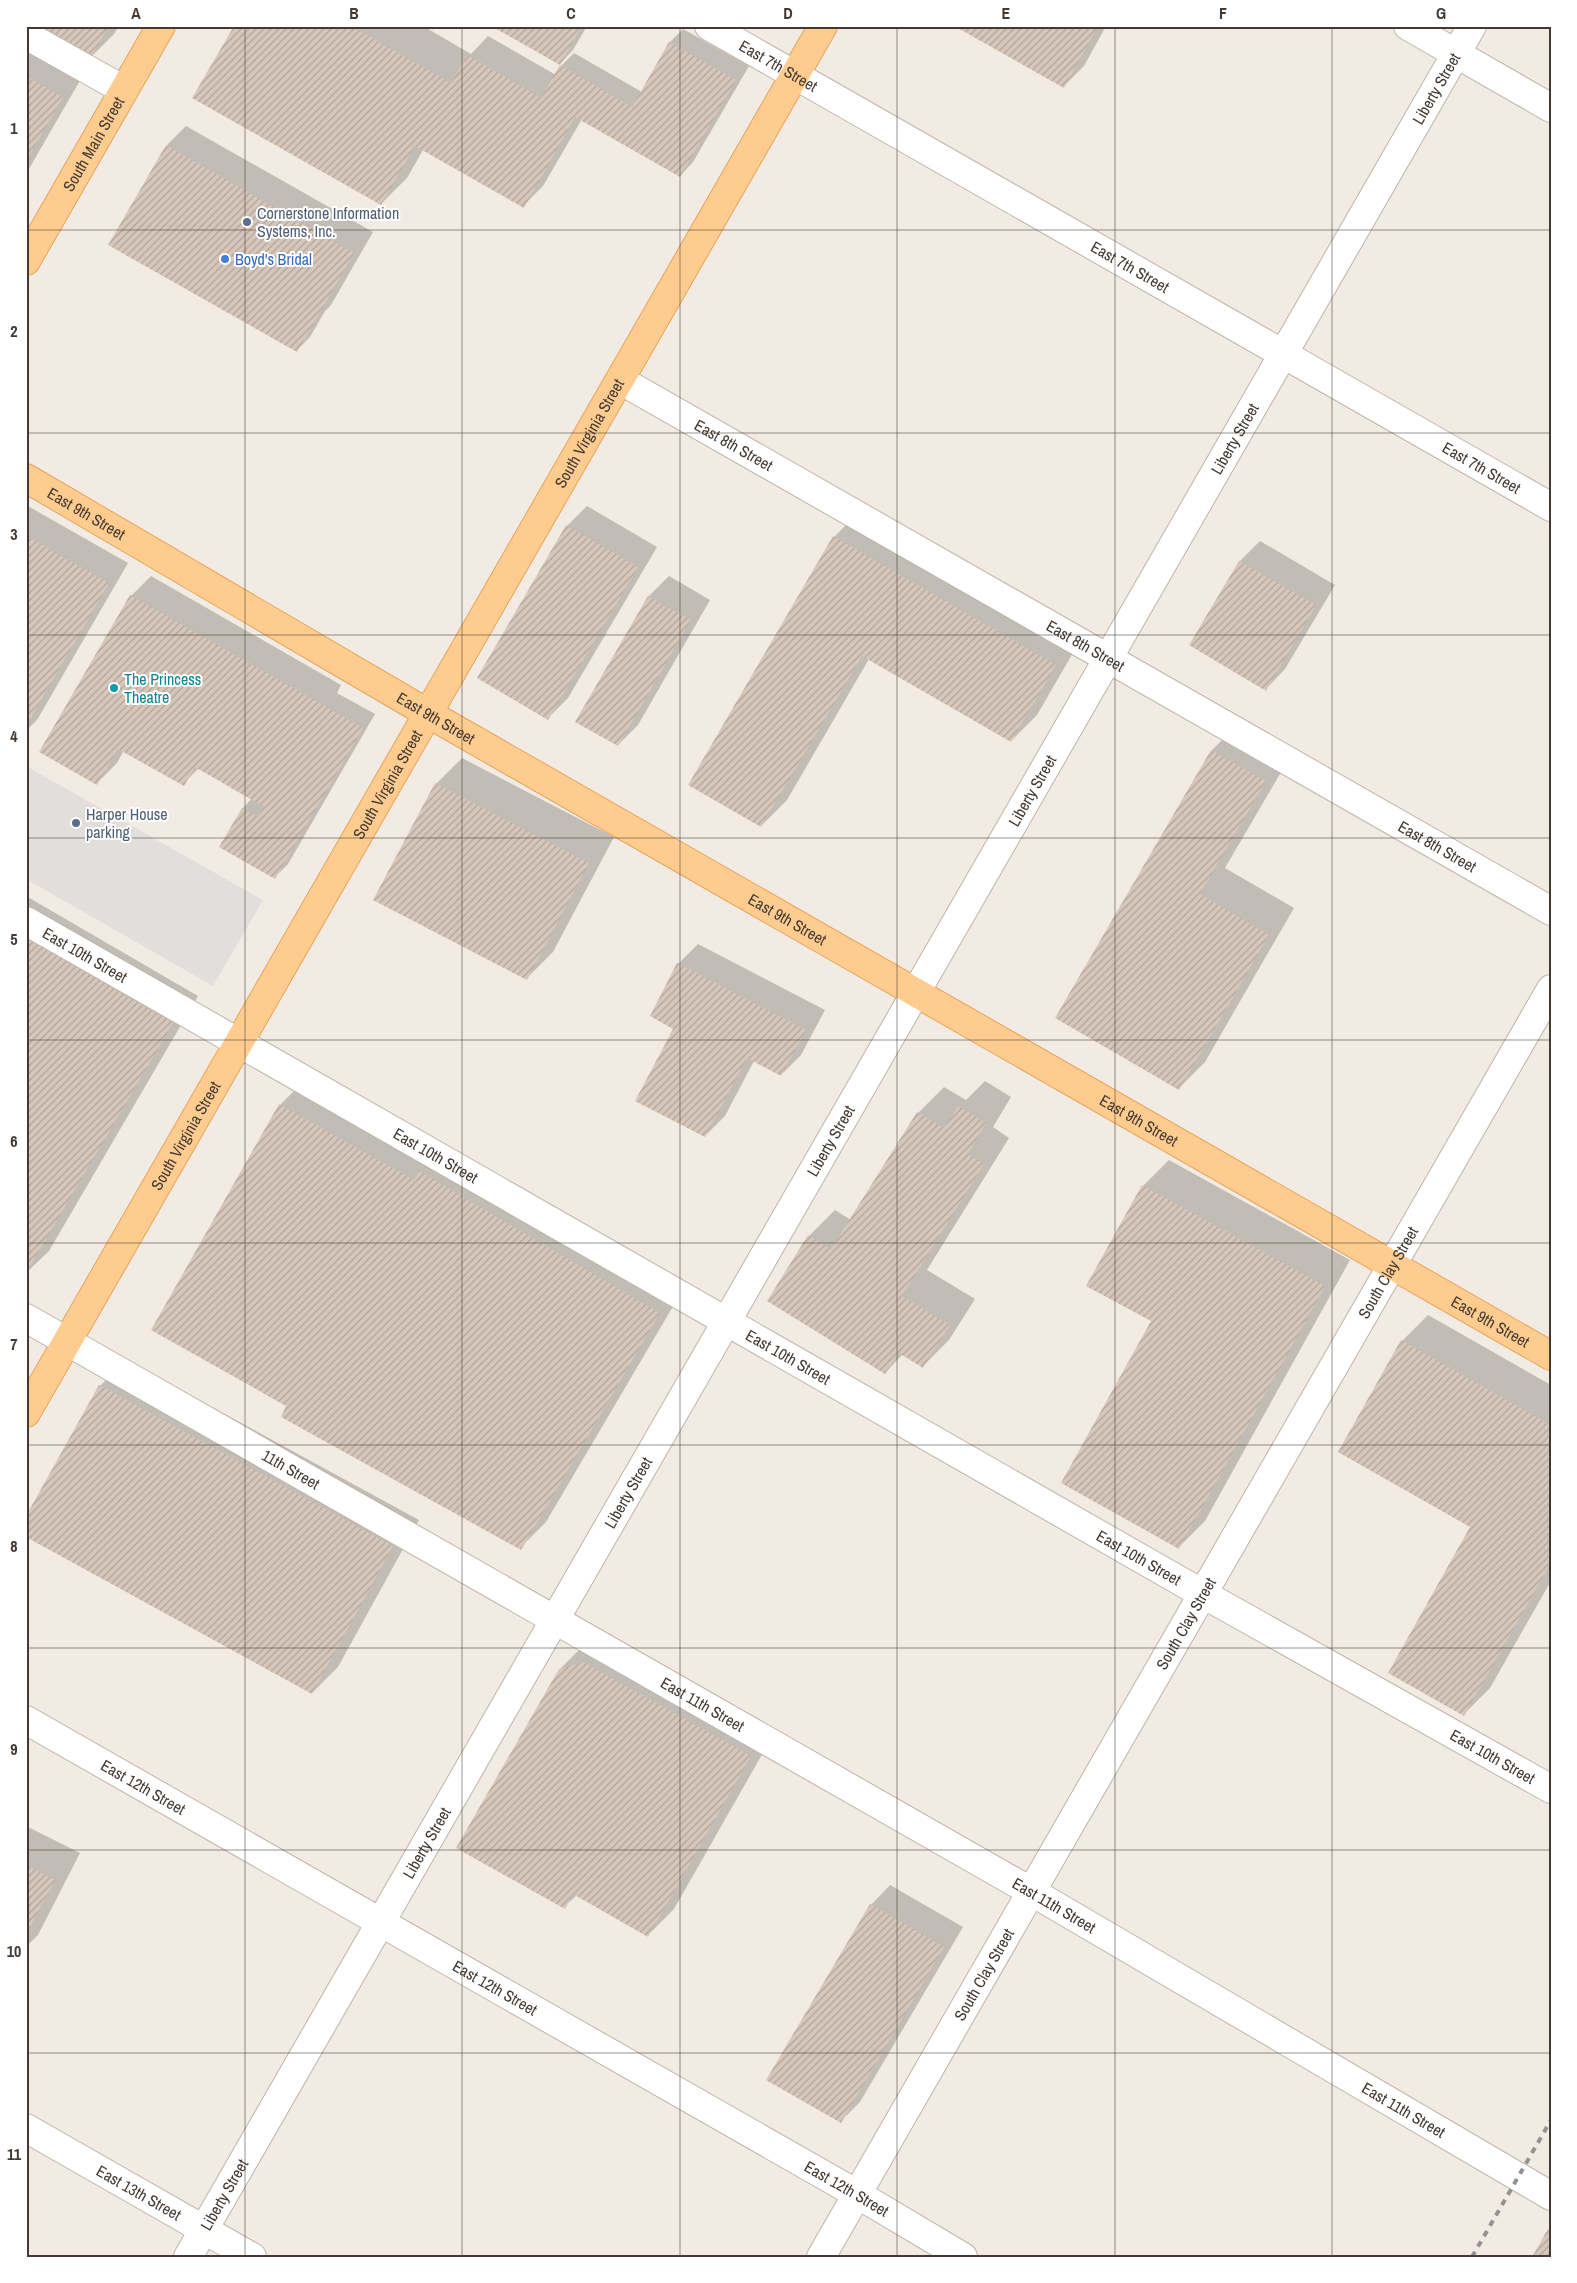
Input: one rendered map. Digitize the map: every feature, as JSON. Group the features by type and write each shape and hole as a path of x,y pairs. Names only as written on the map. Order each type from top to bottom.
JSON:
{"main road":[{"name":"South Main Street","path":"26,262 161,26"},
{"name":"South Virginia Street","path":"26,1413 823,26"},
{"name":"East 9th Street","path":"26,478 429,714 1551,1356"}],"street":[{"name":"East 7th Street","path":"709,26 1551,507"},
{"path":"1408,26 1551,108"},
{"name":"Liberty Street","path":"188,2257 1472,26"},
{"path":"26,35 124,90"},
{"name":"East 8th Street","path":"620,380 1551,911"},
{"name":"East 10th Street","path":"26,921 1203,1594 1551,1789"},
{"name":"South Clay Street","path":"821,2257 1551,989"},
{"name":"11th Street","path":"26,1318 555,1620"},
{"name":"East 11th Street","path":"555,1620 1032,1892 1551,2196"},
{"name":"East 12th Street","path":"26,1720 857,2194 963,2257"},
{"name":"East 13th Street","path":"26,2128 252,2257"}],"shaded area":[{"name":"Harper House parking","path":"26,766 263,900 213,986 26,879"}],"building":[{"path":"26,26 109,26 88,62"},
{"path":"234,26 351,26 451,83 467,55 541,98 560,65 632,107 669,42 736,80 680,177 575,117 524,208 415,146 381,205 192,98"},
{"path":"491,26 582,26 560,65"},
{"path":"954,26 1098,26 1064,88"},
{"path":"26,76 63,97 26,161"},
{"path":"166,145 354,253 297,352 108,245"},
{"path":"566,525 638,567 548,720 477,678"},
{"path":"26,536 109,583 26,726"},
{"path":"833,536 1056,665 1011,742 862,656 761,827 688,785"},
{"path":"1239,561 1316,605 1266,691 1189,645"},
{"path":"130,595 363,728 275,879 219,847 242,808 258,817 264,807 195,767 184,786 118,749 97,785 39,752"},
{"path":"648,596 691,620 618,746 575,722"},
{"path":"1211,750 1266,781 1200,894 1269,935 1179,1090 1055,1018"},
{"path":"435,783 589,863 527,980 373,900"},
{"path":"26,937 173,1023 26,1273"},
{"path":"677,963 806,1030 781,1076 747,1058 705,1137 635,1101 673,1029 650,1016"},
{"path":"279,1104 414,1180 419,1171 660,1313 521,1550 281,1417 286,1406 151,1330"},
{"path":"958,1106 986,1123 968,1154 984,1164 902,1296 950,1325 923,1368 899,1353 885,1374 767,1301 808,1235 831,1249 917,1112 944,1128"},
{"path":"1142,1185 1325,1286 1179,1549 1061,1483 1151,1321 1086,1286"},
{"path":"1401,1340 1551,1425 1551,1563 1464,1716 1388,1673 1470,1527 1338,1452"},
{"path":"99,1385 393,1546 312,1694 26,1537 26,1516"},
{"path":"583,1662 751,1756 648,1937 573,1894 565,1909 456,1848 559,1669"},
{"path":"26,1865 55,1880 26,1935"},
{"path":"870,1904 944,1947 841,2123 766,2080"},
{"path":"1548,2229 1551,2230 1551,2257 1532,2257"}],"railway":[{"path":"1472,2257 1551,2120"}],"place":[{"name":"Cornerstone Information Systems, Inc.","path":"247,222"},
{"name":"Boyd's Bridal","path":"225,259"},
{"name":"The Princess Theatre","path":"114,688"},
{"name":"Harper House parking","path":"76,823"}]}
